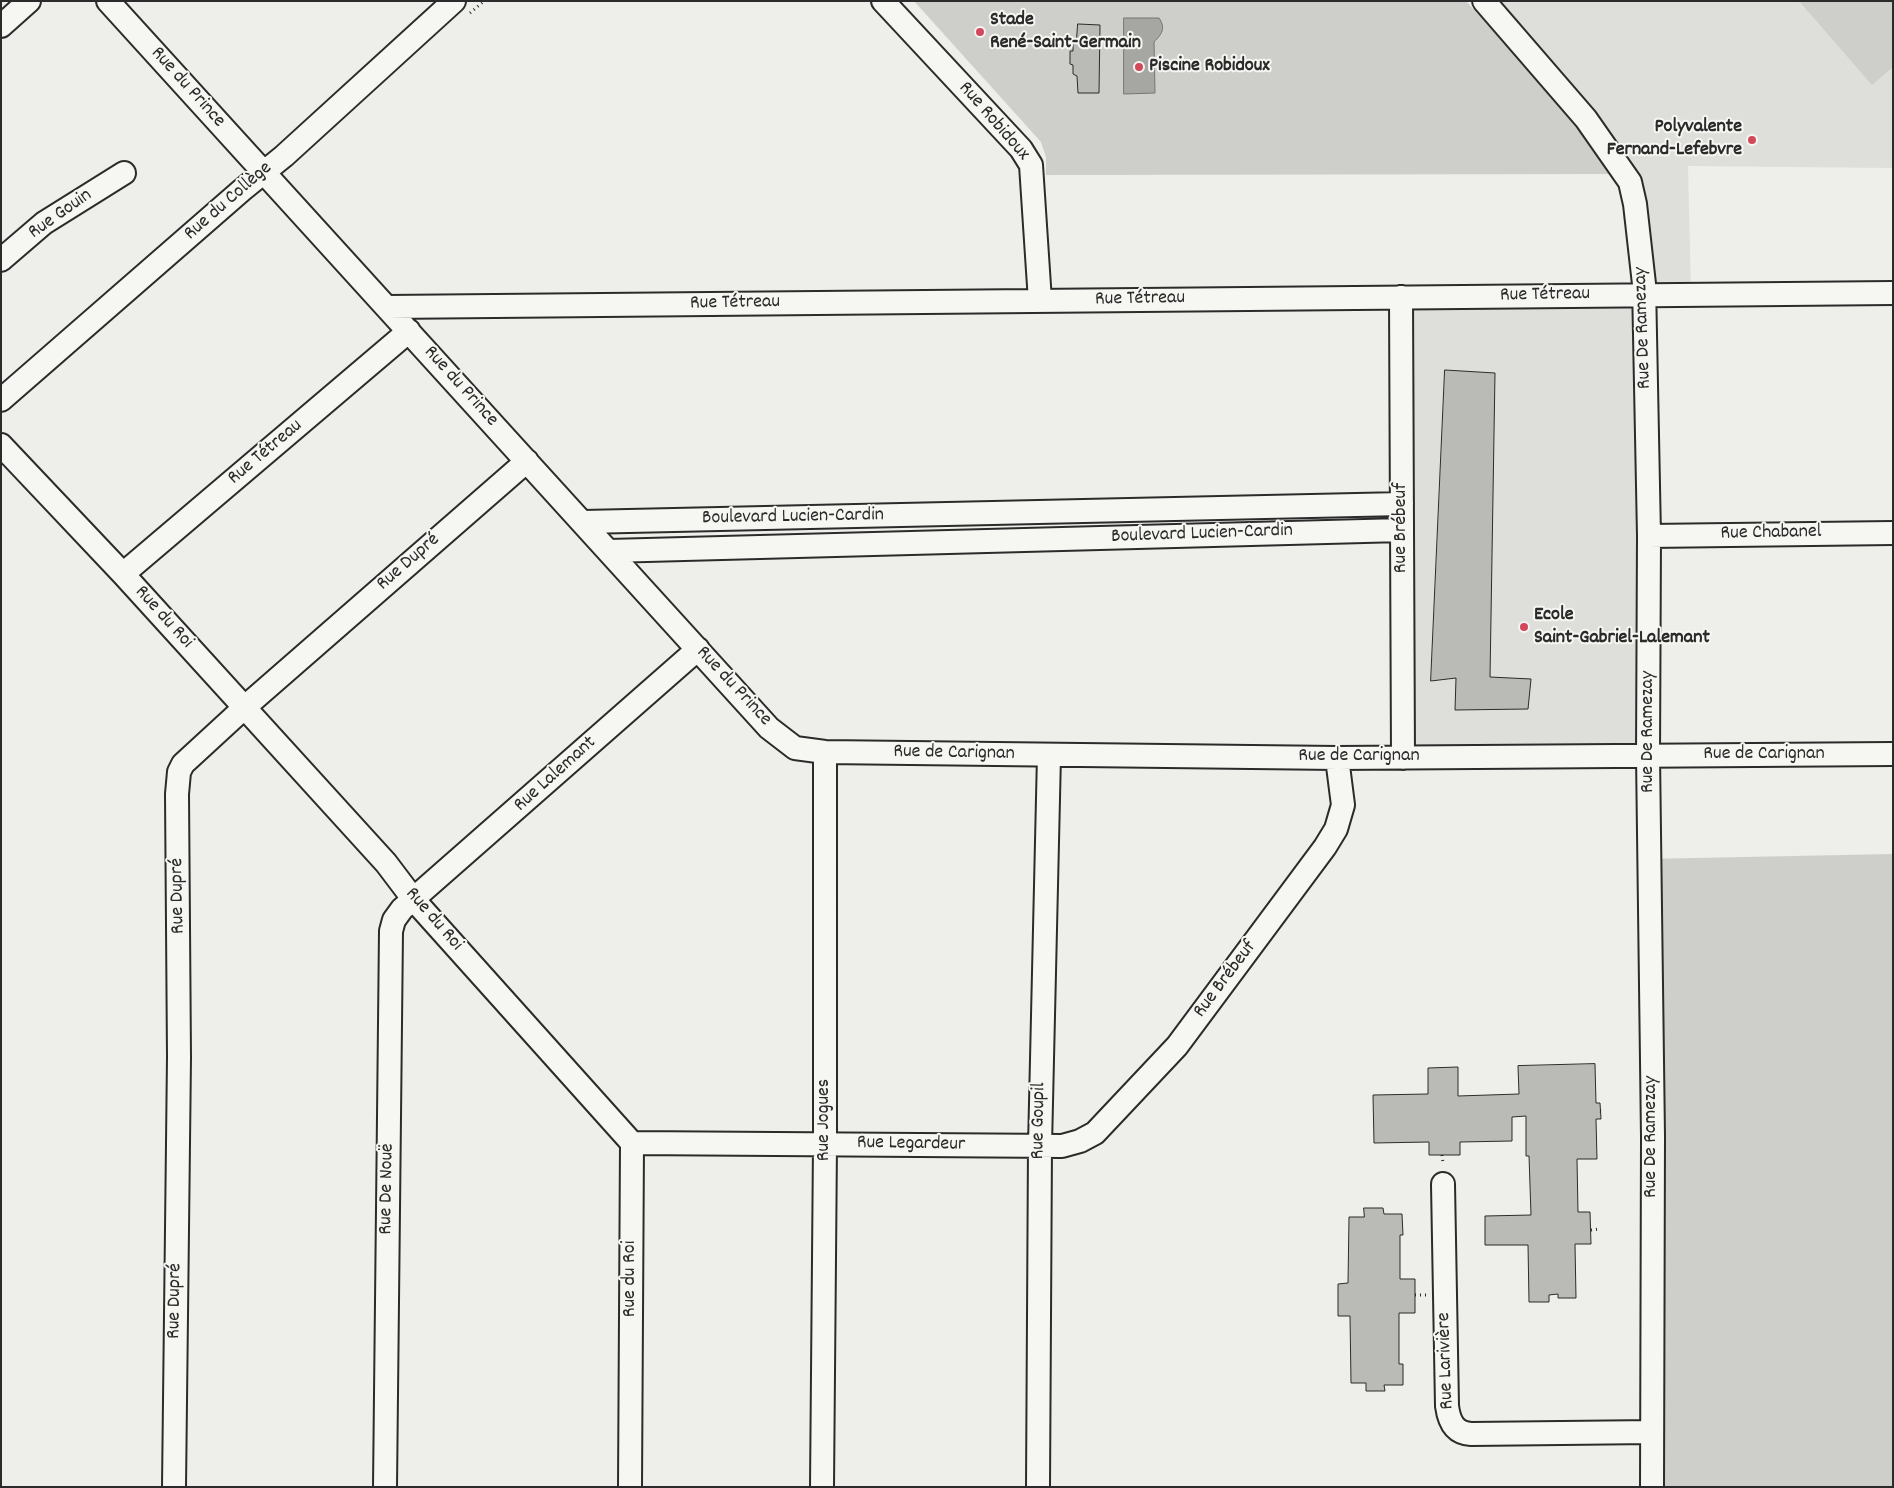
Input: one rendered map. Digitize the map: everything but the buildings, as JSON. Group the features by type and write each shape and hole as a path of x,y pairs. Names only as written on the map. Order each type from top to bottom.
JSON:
{"street":[{"path":"1,26 29,1"},
{"name":"Rue du Prince","path":"108,1 770,728 795,748 825,752"},
{"name":"Rue du Collège","path":"1,400 284,156 454,1"},
{"name":"Rue Robidoux","path":"883,1 1021,149 1030,165 1040,301"},
{"name":"Rue De Ramezay","path":"1484,1 1586,119 1630,182 1635,204 1646,295 1649,536 1648,756 1652,1137 1652,1487"},
{"name":"Rue Gouin","path":"1,260 44,223 124,173"},
{"name":"Rue Tétreau","path":"387,307 1893,293"},
{"name":"Rue Brébeuf","path":"1401,297 1403,758"},
{"name":"Rue Tétreau","path":"123,574 409,331"},
{"name":"Rue du Roi","path":"1,444 123,574 386,863 414,900 632,1143 630,1487"},
{"name":"Rue Dupré","path":"174,1487 179,1058 179,772 183,764 244,707 526,461"},
{"name":"Boulevard Lucien-Cardin","path":"583,522 1402,504"},
{"path":"1194,509 1195,536"},
{"path":"1003,513 1003,541"},
{"path":"832,517 832,545"},
{"name":"Boulevard Lucien-Cardin","path":"609,551 1402,530"},
{"name":"Rue Chabanel","path":"1649,536 1893,532"},
{"name":"Rue Lalemant","path":"414,900 698,649"},
{"name":"Rue de Carignan","path":"825,752 1337,758 1893,754"},
{"name":"Rue Jogues","path":"822,1487 825,1144 825,752"},
{"name":"Rue Goupil","path":"1038,1487 1040,1146 1049,755"},
{"name":"Rue Brébeuf","path":"1040,1146 1062,1146 1080,1142 1095,1132 1177,1046 1325,847 1336,829 1343,805 1337,758"},
{"name":"Rue De Nouë","path":"385,1487 391,930 394,920 402,909 414,900"},
{"name":"Rue Legardeur","path":"632,1143 1040,1146"},
{"name":"Rue Larivière","path":"1443,1174 1448,1416 1452,1424 1458,1430 1471,1434 1652,1432"}],"path":[{"path":"1442,1155 1443,1174"},
{"path":"1590,1230 1600,1230"}],"shaded area":[{"path":"914,1 1466,1 1583,130 1612,174 1046,175 1046,157 1041,142"},
{"name":"Polyvalente Fernand-Lefebvre","path":"1494,1 1893,1 1893,168 1688,166 1691,293 1653,293 1636,176"},
{"path":"1799,1 1893,1 1893,67 1872,85"},
{"name":"Piscine Robidoux","path":"1124,18 1159,18 1161,22 1162,31 1154,42 1155,93 1124,94"},
{"name":"Ecole Saint-Gabriel-Lalemant","path":"1642,308 1642,750 1407,754 1405,310"},
{"path":"1893,854 1893,1487 1653,1487 1644,859"}],"place":[{"name":"Stade René-Saint-Germain","path":"980,32"},
{"name":"Piscine Robidoux","path":"1139,67"},
{"name":"Polyvalente Fernand-Lefebvre","path":"1752,140"},
{"name":"Ecole Saint-Gabriel-Lalemant","path":"1524,627"}]}
